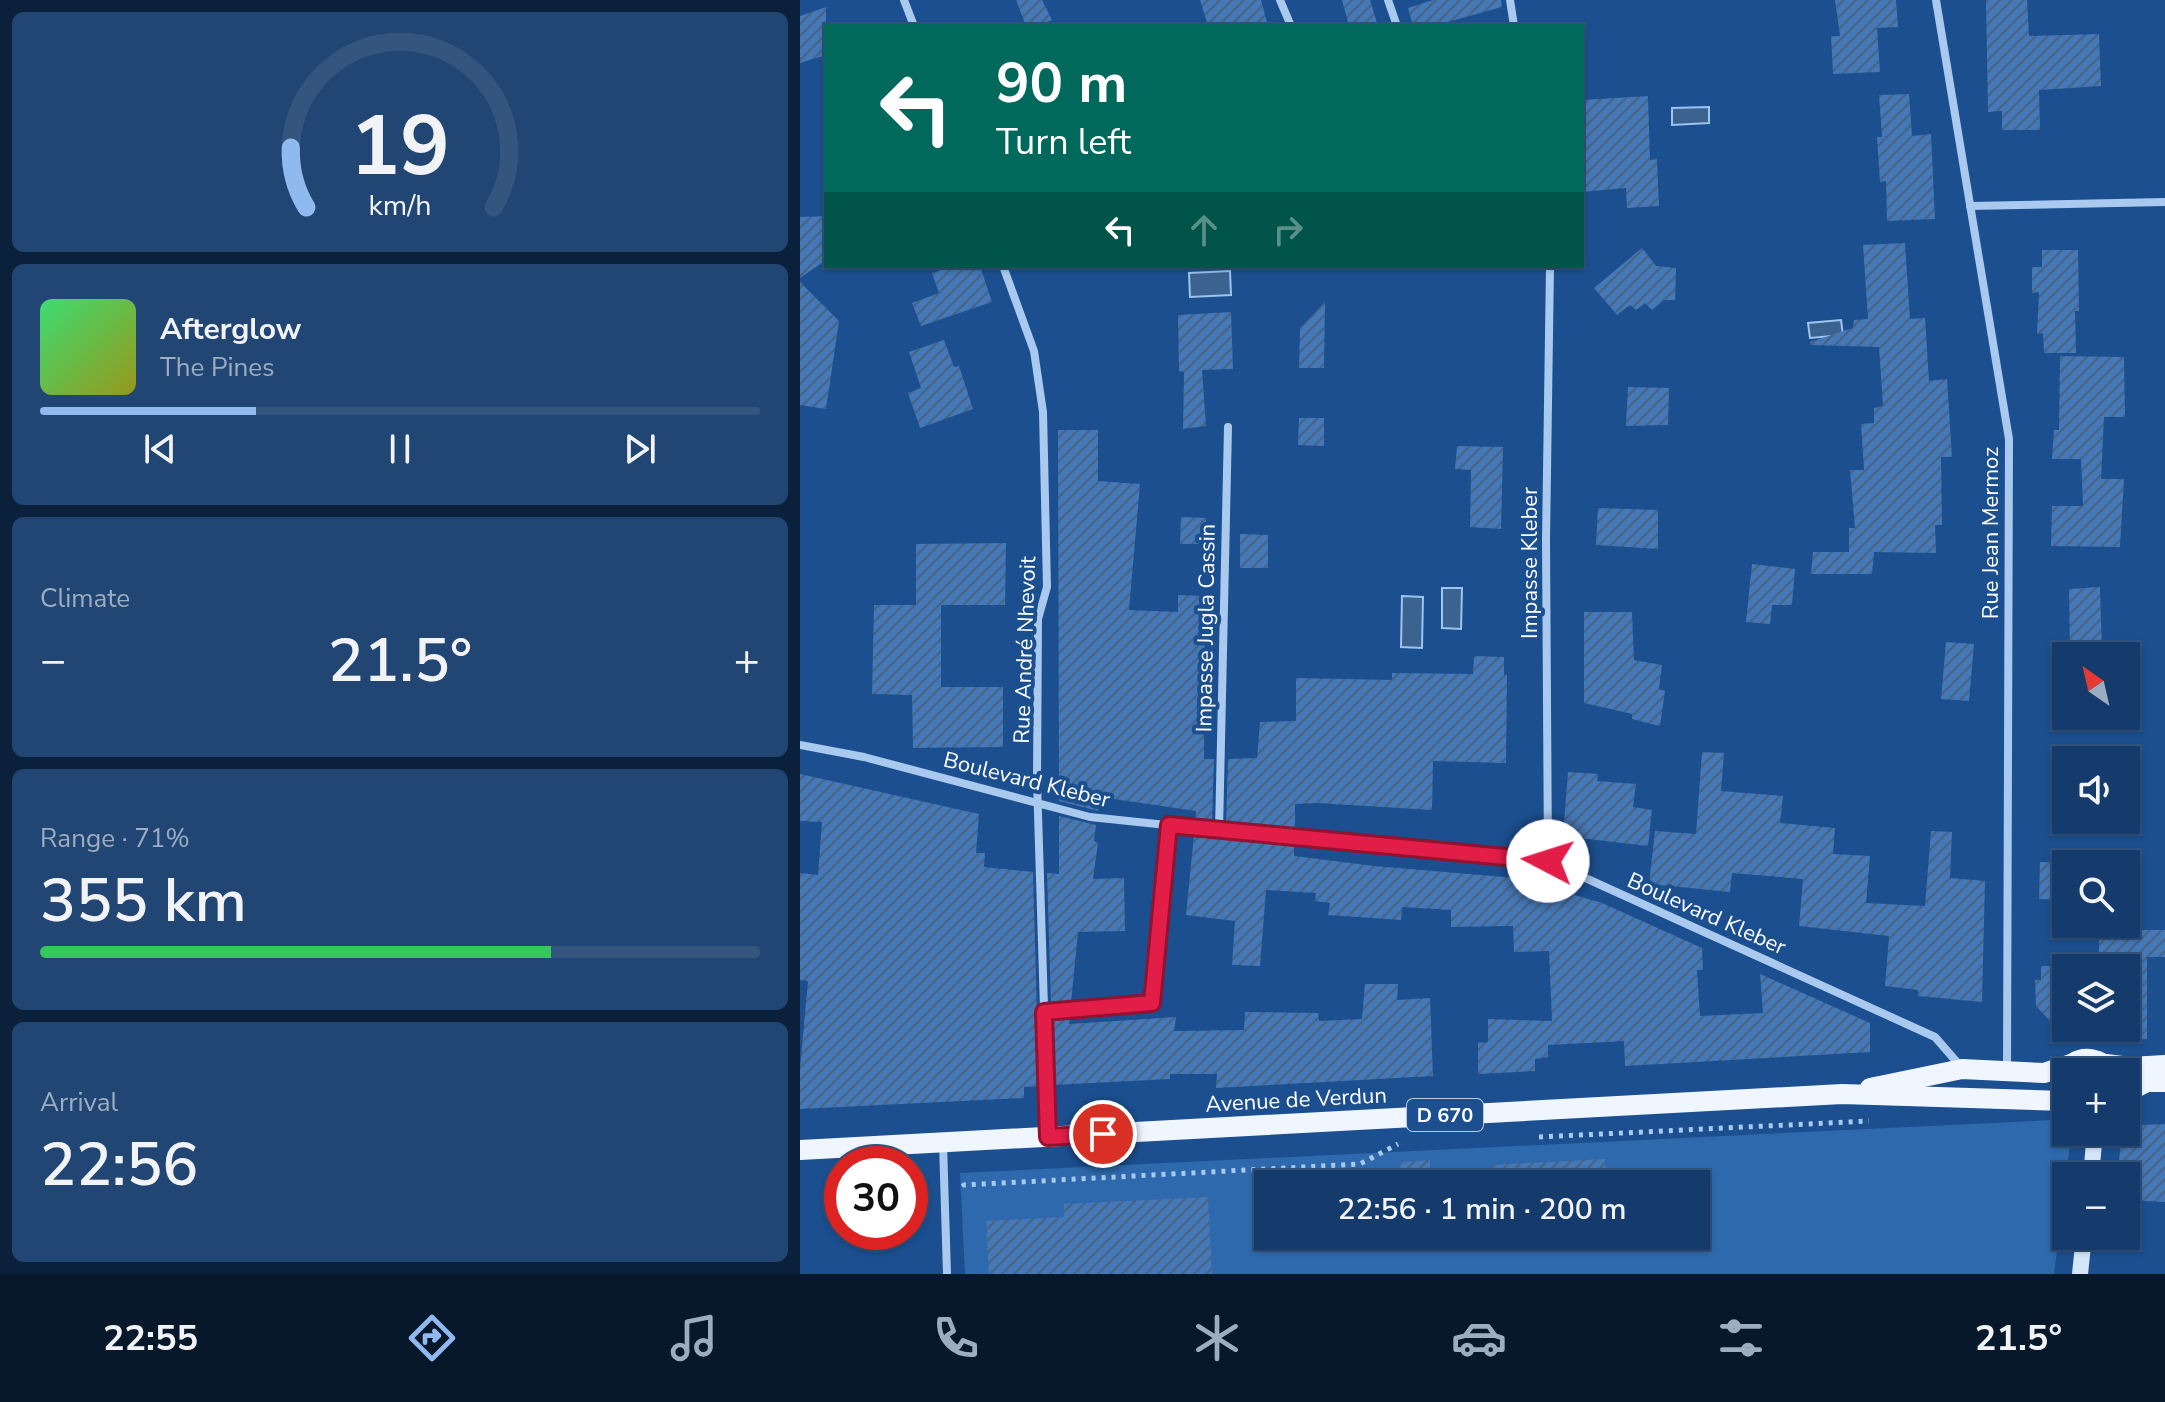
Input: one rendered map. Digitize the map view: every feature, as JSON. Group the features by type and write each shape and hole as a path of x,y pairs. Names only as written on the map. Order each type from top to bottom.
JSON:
{"main road":[{"name":"Avenue de Verdun","path":"2140,1066 2165,1065"},
{"name":"Avenue de Verdun","path":"1842,1094 1962,1069 2044,1073 2052,1070"},
{"path":"2140,1086 2147,1082 2165,1082"},
{"name":"Avenue de Verdun","path":"800,1150 1842,1094 2052,1102"}],"street":[{"path":"904,0 913,24"},
{"path":"1280,0 1290,24"},
{"path":"1388,0 1396,24"},
{"path":"1510,0 1514,24"},
{"name":"Rue Jean Mermoz","path":"1936,0 2009,439 2007,1071"},
{"path":"1970,206 2165,202"},
{"name":"Rue André Nhevoit","path":"1004,268 1034,351 1043,412 1047,587 1038,619 1037,803 1048,1137"},
{"name":"Impasse Kleber","path":"1548,861 1546,540 1550,268"},
{"name":"Impasse Jugla Cassin","path":"1219,831 1228,427"},
{"name":"Boulevard Kleber","path":"800,745 864,757 1090,817 1548,861 1935,1037 1962,1069"},
{"path":"1044,1012 1152,1003 1169,825"},
{"path":"944,1142 947,1274"},
{"path":"2080,1274 2083,1250"}],"path":[{"path":"1528,1138 1878,1121"},
{"path":"944,1142 964,1185 1360,1164 1396,1144 1410,1144"}],"shaded area":[{"path":"1709,107 1709,123 1672,125 1672,108"},
{"path":"1230,271 1231,295 1190,297 1189,273"},
{"path":"1841,320 1843,335 1810,338 1808,323"},
{"path":"1442,588 1462,588 1461,629 1442,628"},
{"path":"1402,596 1423,597 1422,648 1401,647"},
{"path":"2052,1120 2052,1146 2070,1146 2068,1162 2052,1162 2052,1250 2057,1250 2054,1274 965,1274 960,1173"}],"building":[{"path":"1016,0 1042,0 1052,20 1042,24 1025,24"},
{"path":"1200,0 1261,0 1267,24 1207,24"},
{"path":"1342,0 1370,0 1377,24 1348,24"},
{"path":"1433,0 1501,0 1502,7 1440,24 1412,24 1408,8"},
{"path":"1835,0 1896,0 1898,27 1877,28 1880,72 1833,74 1831,36 1840,36"},
{"path":"1986,0 2027,0 2029,36 2099,34 2101,86 2039,90 2040,130 2002,130 2002,111 1988,112"},
{"path":"826,7 824,56 800,63 800,16"},
{"path":"1909,94 1912,136 1931,134 1935,219 1887,221 1886,181 1880,182 1877,137 1882,137 1879,95"},
{"path":"1648,96 1650,160 1657,159 1659,206 1627,208 1626,188 1584,192 1584,100"},
{"path":"824,216 824,261 800,278 800,217"},
{"path":"1905,243 1910,319 1925,318 1929,381 1947,379 1952,457 1941,457 1942,525 1935,525 1936,553 1874,552 1872,574 1811,574 1813,552 1849,552 1849,528 1855,528 1850,470 1864,470 1861,424 1874,423 1874,408 1883,406 1879,347 1811,345 1810,342 1853,328 1854,320 1868,319 1863,245"},
{"path":"1642,248 1656,266 1676,268 1675,300 1664,300 1652,310 1645,303 1636,310 1630,305 1617,315 1594,288"},
{"path":"2042,250 2078,250 2076,353 2044,353 2043,333 2037,334 2039,292 2032,293 2032,267 2042,267"},
{"path":"948,268 981,268 992,302 921,326 912,303 939,293 932,273"},
{"path":"800,282 839,321 826,409 800,405"},
{"path":"1325,302 1324,368 1299,368 1300,328"},
{"path":"1231,312 1233,369 1202,370 1206,426 1183,429 1184,372 1179,371 1178,315"},
{"path":"944,340 954,367 959,366 973,409 920,428 908,393 921,388 909,352"},
{"path":"2060,356 2124,357 2125,417 2104,417 2101,479 2124,479 2120,547 2051,546 2052,506 2083,506 2081,459 2052,459 2054,430 2059,430"},
{"path":"1628,387 1669,388 1668,425 1626,426"},
{"path":"1299,418 1324,418 1324,446 1298,445"},
{"path":"1058,430 1098,430 1098,481 1140,484 1129,610 1178,612 1178,595 1205,596 1204,759 1214,759 1212,823 1195,821 1196,811 1100,797 1098,811 1059,801"},
{"path":"1457,446 1503,447 1501,529 1470,527 1471,470 1455,469"},
{"path":"1598,508 1658,510 1658,549 1596,545"},
{"path":"1181,517 1206,518 1206,544 1180,544"},
{"path":"1240,534 1268,535 1268,568 1240,568"},
{"path":"1006,543 1005,605 941,605 941,687 1003,687 1003,747 913,748 912,695 872,694 874,605 916,605 916,544"},
{"path":"1752,564 1795,569 1792,605 1772,605 1770,624 1746,622"},
{"path":"2100,587 2102,642 2070,642 2069,589"},
{"path":"1584,612 1632,612 1634,660 1662,665 1659,689 1665,691 1660,726 1632,719 1632,714 1584,703"},
{"path":"1946,642 1974,644 1969,701 1941,699"},
{"path":"1474,656 1504,657 1504,675 1507,675 1506,763 1433,761 1432,810 1295,804 1295,831 1226,824 1228,759 1257,758 1260,722 1296,721 1296,678 1392,680 1392,673 1473,674"},
{"path":"1702,752 1724,753 1721,791 1783,796 1780,823 1835,828 1833,854 1870,856 1866,903 1925,906 1931,831 1952,832 1950,878 1985,881 1982,1002 1918,996 1918,990 1885,986 1889,936 1799,926 1803,879 1732,873 1730,892 1649,884 1655,831 1696,834"},
{"path":"1568,772 1598,774 1597,781 1636,784 1633,807 1652,810 1648,846 1563,836"},
{"path":"800,774 979,814 976,853 985,853 984,867 1033,872 1039,1086 1024,1087 1024,1098 800,1109 800,1069 808,981 800,980 800,873 818,875 822,822 800,821"},
{"path":"1059,816 1096,825 1094,841 1098,843 1093,879 1124,878 1125,931 1078,932 1071,1003 1051,1004 1047,873 1059,874"},
{"path":"1194,835 1294,845 1294,856 1516,878 1602,903 1702,948 1703,970 1697,970 1700,1016 1763,1013 1760,974 1870,1023 1870,1052 1625,1066 1624,1041 1548,1045 1548,1057 1535,1059 1535,1071 1478,1074 1478,1043 1488,1042 1488,1019 1552,1021 1549,951 1514,952 1513,926 1451,927 1451,910 1402,907 1401,920 1328,915 1330,903 1315,901 1316,893 1266,890 1260,966 1232,965 1235,921 1186,915"},
{"path":"2040,862 2052,862 2052,899 2039,899"},
{"path":"2140,930 2165,930 2165,957 2147,957 2147,1039 2140,1039 2140,954 2099,954 2099,938 2140,938"},
{"path":"2041,966 2052,966 2052,1023 2036,1006 2035,980 2041,980"},
{"path":"1365,984 1398,984 1397,1000 1430,998 1433,1076 1216,1088 1217,1074 1170,1074 1170,1079 1053,1085 1051,1018 1070,1017 1069,1024 1176,1017 1174,1031 1244,1030 1245,1012 1318,1013 1319,1021 1362,1019"},
{"path":"2165,1124 2165,1202 2140,1201 2140,1162 2119,1162 2121,1146 2140,1146 2140,1125"},
{"path":"1605,1159 1605,1170 1492,1170 1492,1165"},
{"path":"1430,1160 1430,1170 1400,1170 1400,1162"},
{"path":"1208,1197 1212,1274 989,1274 986,1221 1064,1217 1064,1204"}],"route":[{"path":"1103,1134 1048,1137 1044,1012 1152,1003 1169,825 1548,861"}]}
